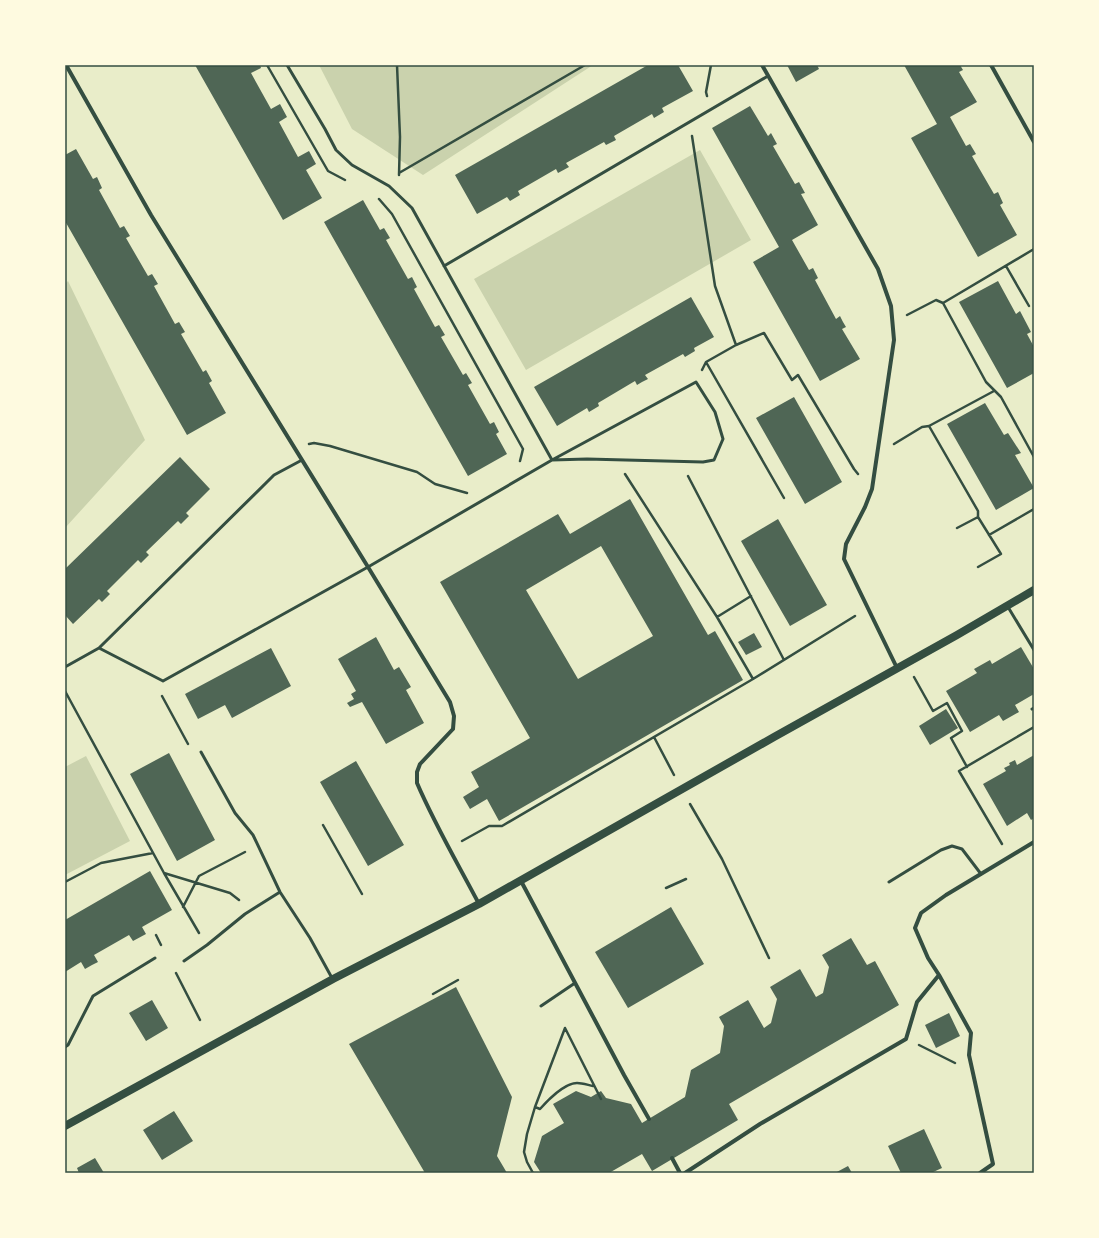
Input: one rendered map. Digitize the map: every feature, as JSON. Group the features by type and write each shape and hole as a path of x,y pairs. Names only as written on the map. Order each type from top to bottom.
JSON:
{"main road":[{"path":"65,1126 333,979 521,881 1034,590"}],"street":[{"path":"66,65 152,216 450,702 454,716 453,729 420,764 417,772 417,783 448,848 461,868 479,904"},
{"path":"762,65 878,269 892,306 894,340 872,489 865,507 846,544 844,558 897,668"},
{"path":"991,65 1034,142"},
{"path":"980,1173 993,1164 969,1055 971,1033 928,958 915,928 921,913 946,895 1034,842"},
{"path":"521,881 624,1076 649,1119"},
{"path":"685,1173 760,1124 906,1039 917,1002 939,975"},
{"path":"672,1158 680,1173"}],"lane":[{"path":"287,65 336,150 352,165 389,186 412,208 552,460"},
{"path":"444,266 768,76"},
{"path":"99,648 163,681 368,567 552,460 696,382 715,412 723,439 714,460 703,462 552,460"},
{"path":"65,667 99,648 274,474 302,460"},
{"path":"1007,605 1034,650"},
{"path":"201,752 235,813 253,835 280,892 310,938 333,979"},
{"path":"889,882 942,850 952,846 962,849 981,874"},
{"path":"184,961 207,945 251,909 280,892"},
{"path":"65,1047 68,1045 93,996 155,958"},
{"path":"541,1006 575,984"}],"path":[{"path":"267,65 328,171 348,181"},
{"path":"397,65 400,138 399,195"},
{"path":"399,173 585,65"},
{"path":"711,65 706,92 711,110"},
{"path":"690,122 715,286 736,345"},
{"path":"373,195 379,199 392,214 523,449 520,462 517,467"},
{"path":"942,303 1034,249"},
{"path":"1006,266 1029,306"},
{"path":"892,322 936,300 942,303 986,382 1000,397 1034,457"},
{"path":"696,382 706,362 736,345 764,333 792,380 798,375 854,469 872,489"},
{"path":"706,362 784,498"},
{"path":"891,446 922,428 929,426 994,391"},
{"path":"929,426 978,511 978,517 1000,554 978,567"},
{"path":"295,448 314,443 330,446 417,472 435,484 473,495"},
{"path":"616,460 717,618 753,679"},
{"path":"681,462 784,660"},
{"path":"989,535 1034,509"},
{"path":"957,528 978,517"},
{"path":"717,618 751,596"},
{"path":"472,835 489,826 502,826 753,679 868,608"},
{"path":"907,663 934,711 947,703 962,731 951,738 966,766"},
{"path":"65,691 183,907 207,945"},
{"path":"162,696 188,744"},
{"path":"1009,856 959,771 1034,727"},
{"path":"654,737 681,789 722,859 769,958"},
{"path":"322,825 362,894"},
{"path":"183,907 199,876 248,851"},
{"path":"65,882 101,863 153,853"},
{"path":"164,873 230,893 251,909"},
{"path":"666,888 686,879"},
{"path":"156,935 162,947"},
{"path":"174,968 200,1020"},
{"path":"433,994 458,980"},
{"path":"533,1173 524,1152 527,1134 535,1107 566,1028 601,1099"},
{"path":"906,1039 973,1072"},
{"path":"535,1107 540,1109 558,1092 576,1083 594,1086"}],"green space":[{"path":"319,65 593,65 423,175 352,129"},
{"path":"700,150 751,240 526,370 474,279"},
{"path":"68,281 145,440 65,528 65,284"},
{"path":"86,756 130,841 65,875 65,767"}],"building":[{"path":"195,65 260,65 261,68 251,73 271,109 280,104 287,117 279,122 298,157 309,151 316,164 306,170 322,198 283,220"},
{"path":"648,65 678,65 693,91 662,108 664,112 654,118 652,114 614,136 616,140 606,145 604,142 566,163 569,167 558,173 556,169 518,191 520,195 510,201 507,197 477,214 455,175"},
{"path":"787,65 817,65 819,69 796,82"},
{"path":"904,65 960,65 963,70 959,72 977,102 950,117 966,146 970,144 976,154 972,156 994,194 998,192 1003,203 1000,205 1017,235 978,257 911,138 937,124"},
{"path":"750,106 768,136 771,133 777,144 773,146 795,184 799,182 805,193 801,194 818,225 792,240 809,270 813,268 818,278 815,280 836,319 840,316 846,327 842,329 860,359 820,381 753,262 779,247 712,128"},
{"path":"76,149 93,179 97,177 102,188 99,190 120,228 124,226 130,236 126,238 148,276 152,274 158,284 154,286 175,324 179,322 185,332 181,334 203,372 206,370 212,381 209,383 226,413 187,435 65,221 65,155"},
{"path":"363,200 380,230 384,228 390,238 386,240 408,279 412,277 417,287 414,289 435,327 439,325 445,335 441,337 463,375 466,373 472,383 468,385 490,424 494,422 499,432 496,434 507,454 468,476 324,222"},
{"path":"998,281 1016,314 1020,311 1031,332 1027,334 1034,347 1034,373 1007,388 959,302"},
{"path":"691,297 714,337 694,348 695,351 685,357 683,354 645,375 648,379 637,385 635,381 598,403 599,406 589,412 587,408 557,426 534,387"},
{"path":"794,397 842,482 805,504 756,418"},
{"path":"985,403 1004,435 1008,433 1021,453 1015,455 1034,488 996,510 947,424"},
{"path":"180,457 210,489 186,513 189,516 181,524 178,521 146,552 149,555 141,563 138,560 107,591 110,594 102,602 99,599 73,624 65,615 65,569"},
{"path":"630,499 708,635 715,631 743,680 499,821 487,799 470,809 463,797 479,787 471,772 530,738 440,582 558,514 570,534","holes":["601,546 653,636 578,679 526,590"]},
{"path":"778,519 827,605 790,626 741,541"},
{"path":"754,633 762,647 746,655 738,642"},
{"path":"376,637 394,670 399,667 411,687 406,690 424,723 386,744 362,702 350,707 347,703 354,699 351,694 356,691 338,659"},
{"path":"1021,647 1034,669 1034,694 1015,705 1019,712 1003,721 999,715 970,732 946,691 977,673 974,669 990,660 992,664"},
{"path":"271,648 291,686 232,718 225,705 198,719 185,694"},
{"path":"946,709 958,728 930,745 919,726"},
{"path":"169,753 215,840 177,861 130,774"},
{"path":"1034,755 1034,818 1031,820 1027,813 1007,826 983,784 1006,771 1004,768 1010,765 1009,763 1015,760 1017,765"},
{"path":"356,761 404,845 368,866 320,782"},
{"path":"150,871 172,910 142,927 146,934 133,941 129,935 94,955 98,962 85,969 81,962 65,972 65,920"},
{"path":"671,907 704,964 628,1008 595,952"},
{"path":"851,938 867,965 875,961 899,1005 729,1104 738,1120 652,1171 642,1154 609,1173 541,1173 534,1162 542,1136 564,1123 553,1104 576,1091 591,1097 601,1091 606,1098 631,1104 642,1123 685,1097 691,1070 720,1053 724,1026 719,1017 748,1000 764,1028 771,1023 777,999 770,987 800,969 816,997 823,993 829,967 822,955"},
{"path":"456,987 512,1097 497,1156 507,1173 425,1173 349,1044"},
{"path":"152,1000 168,1028 146,1041 129,1013"},
{"path":"949,1013 960,1036 936,1048 925,1025"},
{"path":"174,1111 193,1141 162,1160 143,1130"},
{"path":"924,1129 942,1168 931,1173 901,1173 888,1146"},
{"path":"95,1158 104,1173 79,1173 77,1168"},
{"path":"848,1166 852,1173 835,1173"}]}
